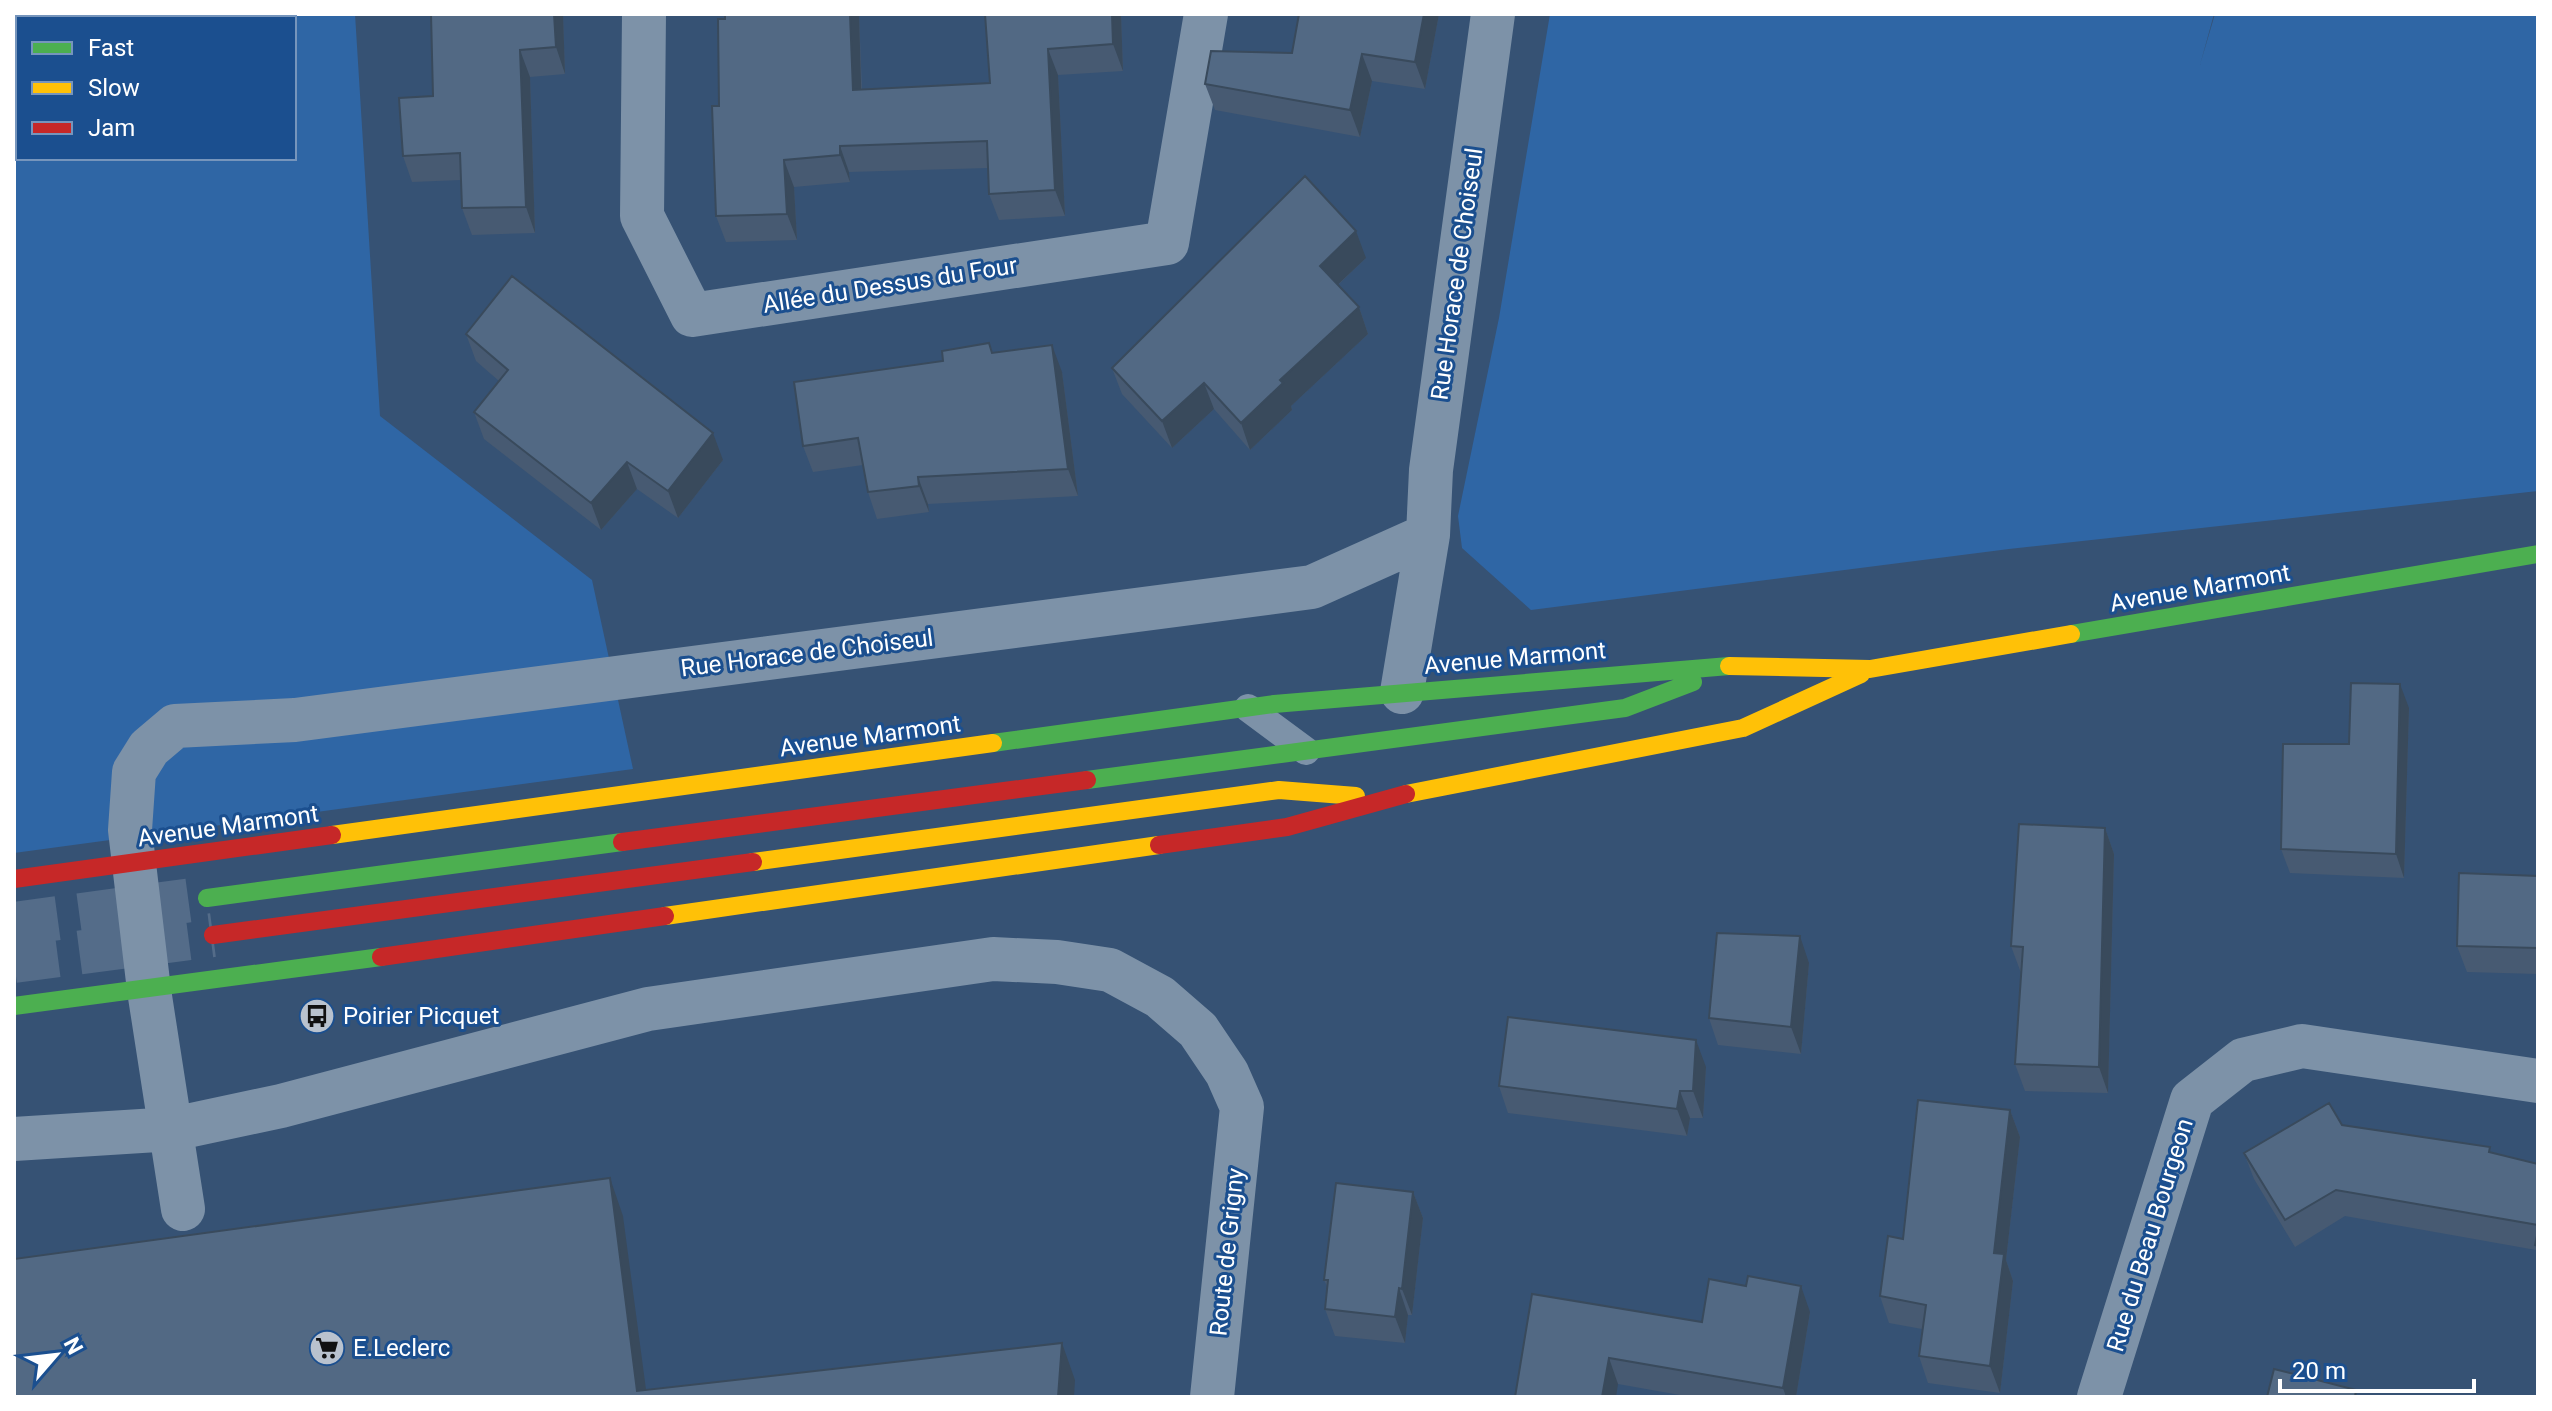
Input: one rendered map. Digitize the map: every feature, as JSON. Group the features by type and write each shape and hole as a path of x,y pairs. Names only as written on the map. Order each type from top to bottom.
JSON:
{"main road":[{"name":"Avenue Marmont","path":"14,879 1248,708 1402,692 1736,665 1870,669 2538,554"},
{"name":"Avenue Marmont","path":"207,898 1625,708 1736,665"},
{"name":"Avenue Marmont","path":"14,1006 149,990 1287,827 1385,798 1743,728 1870,669"},
{"name":"Avenue Marmont","path":"213,935 1279,790 1385,798"}],"street":[{"name":"Allée du Dessus du Four","path":"644,14 642,216 692,315 1167,243 1206,14"},
{"name":"Rue Horace de Choiseul","path":"1402,692 1428,535 1431,470 1493,14"},
{"name":"Rue Horace de Choiseul","path":"134,864 130,830 134,772 149,748 175,726 295,720 1312,587 1428,535"},
{"path":"134,864 149,990 183,1209"},
{"name":"Route de Grigny","path":"173,1129 281,1106 648,1009 993,959 1057,962 1110,970 1160,997 1198,1030 1227,1073 1242,1107 1212,1397"},
{"name":"Rue du Beau Bourgeon","path":"2099,1397 2192,1100 2243,1060 2302,1046 2538,1081"},
{"path":"14,1139 173,1129"}],"lane":[{"path":"1248,708 1306,751"}],"shaded area":[{"path":"14,14 355,14 380,416 592,580 633,769 14,853"},
{"path":"1550,14 2214,14 2200,65 2215,14 2538,14 2538,491 2009,549 1531,610 1462,548 1458,516 1499,318"}],"building":[{"path":"431,14 554,14 556,47 520,50 526,207 462,208 460,153 403,156 399,98 433,96"},
{"path":"725,14 850,14 853,90 990,83 985,14 1112,14 1113,44 1048,49 1055,190 989,194 987,141 840,146 840,155 784,160 787,214 716,216 712,106 719,106 718,19 725,19"},
{"path":"1299,14 1424,14 1415,62 1362,54 1350,110 1205,84 1211,51 1292,53"},
{"path":"1305,176 1356,231 1320,266 1359,307 1280,380 1283,383 1241,423 1204,383 1162,421 1112,368"},
{"path":"512,276 713,433 668,491 627,462 591,503 474,412 508,370 466,334"},
{"path":"989,343 992,353 1052,345 1068,469 918,477 919,486 868,492 858,438 803,446 794,382 943,361 942,351"},
{"path":"2351,683 2400,684 2396,854 2281,849 2283,744 2349,744"},
{"path":"2019,824 2105,828 2099,1067 2015,1064 2023,947 2011,946"},
{"path":"2459,873 2538,876 2538,948 2457,946"},
{"path":"1717,933 1800,936 1791,1027 1709,1018"},
{"path":"1508,1017 1696,1040 1693,1091 1680,1091 1677,1109 1499,1086"},
{"path":"1918,1100 2010,1110 1994,1253 2004,1254 1990,1366 1919,1356 1926,1305 1880,1296 1888,1236 1903,1239"},
{"path":"2329,1103 2342,1125 2490,1147 2489,1152 2538,1164 2538,1225 2336,1190 2285,1220 2244,1153"},
{"name":"E.Leclerc","path":"610,1178 637,1391 1062,1343 1058,1397 14,1397 14,1259"},
{"path":"1336,1183 1413,1192 1402,1289 1399,1288 1395,1317 1325,1309 1328,1280 1324,1280"},
{"path":"1748,1276 1801,1286 1783,1388 1609,1358 1602,1397 1515,1397 1532,1294 1702,1322 1709,1279 1746,1286"},
{"path":"2274,1369 2356,1390 2355,1397 2267,1397"}],"tunnel":[{"path":"14,924 207,898"},
{"path":"14,961 213,935"}],"traffic: fast":[{"path":"2071,634 2538,554"},
{"path":"993,743 1274,704 1729,666"},
{"path":"1087,780 1625,708 1693,682"},
{"path":"207,898 622,842"},
{"path":"14,1006 381,957"}],"traffic: slow":[{"path":"1729,666 1870,669 2071,634"},
{"path":"1406,794 1743,728 1861,674"},
{"path":"332,835 993,743"},
{"path":"753,862 1279,790 1356,796"},
{"path":"665,916 1159,845"}],"traffic: jam":[{"path":"622,842 1087,780"},
{"path":"1159,845 1287,827 1406,794"},
{"path":"14,879 332,835"},
{"path":"213,935 753,862"},
{"path":"381,957 665,916"}],"place":[{"name":"Poirier Picquet","path":"317,1016"},
{"name":"E.Leclerc","path":"327,1348"}]}
